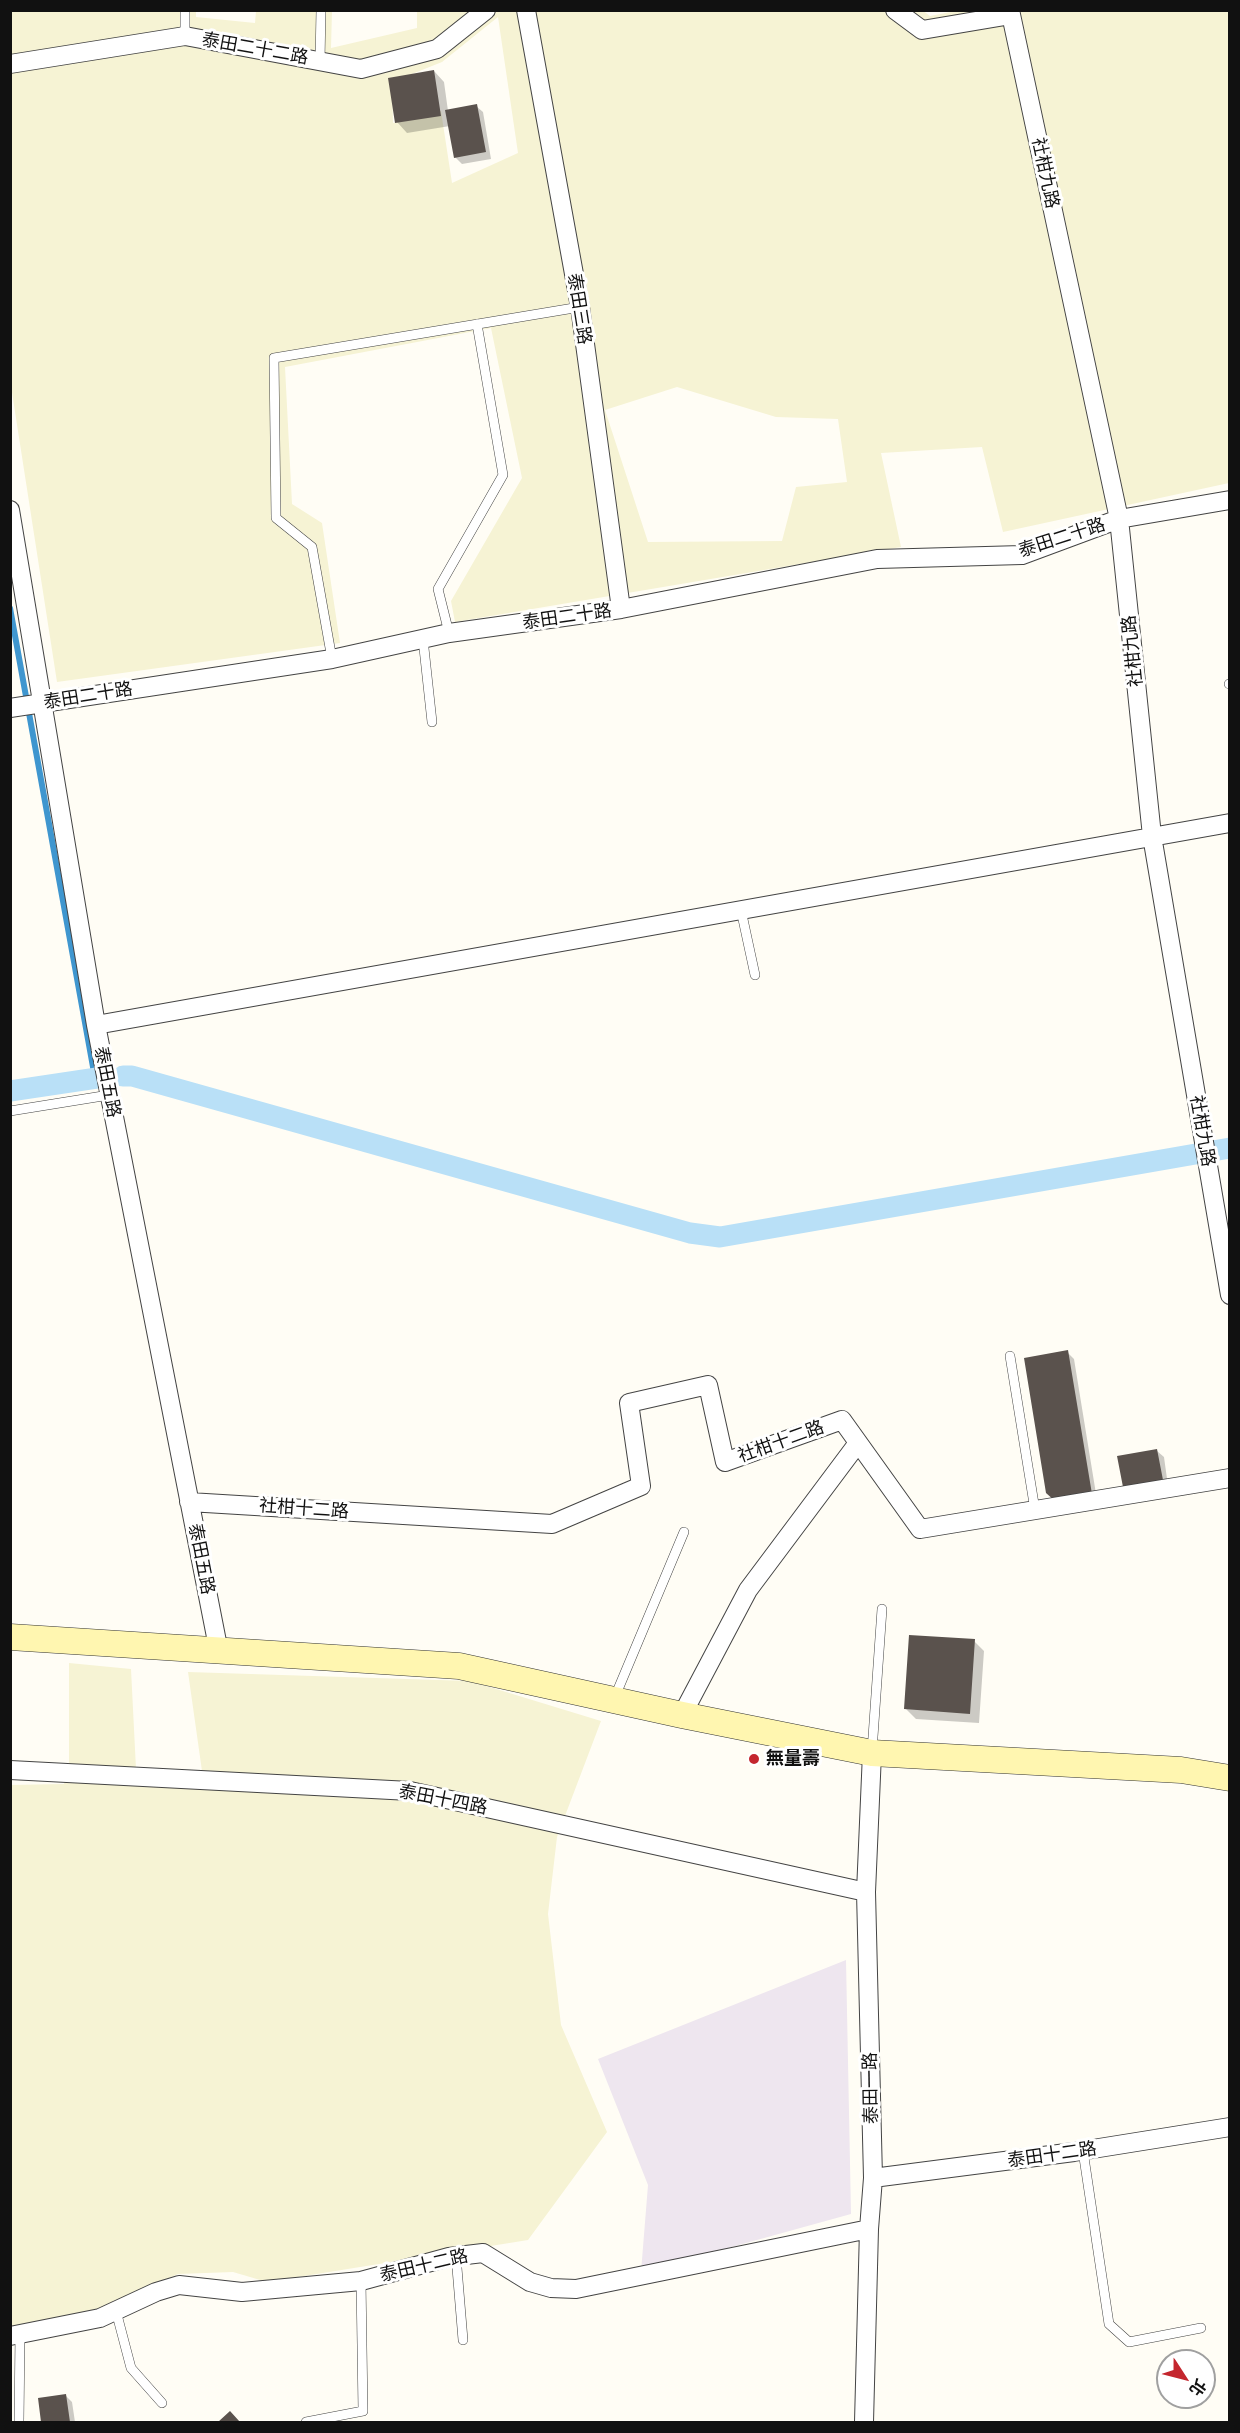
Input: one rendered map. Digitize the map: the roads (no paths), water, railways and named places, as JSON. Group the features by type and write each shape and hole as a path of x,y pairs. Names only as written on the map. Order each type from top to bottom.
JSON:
{"street":[{"name":"泰田二十二路","path":"10,64 185,36 360,69 437,49 486,10"},
{"name":"泰田三路","path":"526,10 580,308 621,609"},
{"path":"895,10 922,30 1010,13"},
{"name":"社柑九路","path":"1010,13 1119,519 1152,836 1230,1295"},
{"name":"泰田二十路","path":"10,708 332,659 449,633 621,609 877,559 1022,555 1119,519 1230,500"},
{"name":"泰田五路","path":"10,510 96,1025 219,1652"},
{"path":"96,1025 1230,823"},
{"name":"社柑十二路","path":"189,1502 552,1524 641,1486 628,1403 708,1385 725,1462 842,1420 920,1529 1230,1478"},
{"path":"682,1716 748,1590 858,1443"},
{"path":"10,1637 459,1666 682,1716 872,1753 1181,1770 1230,1778"},
{"name":"泰田一路","path":"864,2422 869,2229 873,2178 866,1892 872,1753"},
{"name":"泰田十四路","path":"10,1770 410,1791 866,1892"},
{"name":"泰田十二路","path":"873,2178 1083,2151 1230,2127"},
{"name":"泰田十二路","path":"15,2335 100,2318 156,2292 179,2285 242,2292 361,2282 456,2256 483,2253 530,2282 551,2288 576,2289 869,2229"}],"lane":[{"path":"185,10 185,36"},
{"path":"320,61 321,10"},
{"path":"332,659 312,547 276,518 274,358 580,308"},
{"path":"449,633 438,589 503,475 477,324"},
{"path":"423,639 432,722"},
{"path":"741,910 754,975"},
{"path":"10,1112 109,1095"},
{"path":"1010,1356 1035,1510"},
{"path":"613,1700 684,1532"},
{"path":"872,1753 882,1609"},
{"path":"1083,2151 1108,2324 1129,2342 1201,2328"},
{"path":"456,2256 463,2340"},
{"path":"306,2422 363,2411 361,2282"},
{"path":"116,2311 130,2368 162,2403"},
{"path":"15,2335 19,2422"}],"waterway":[{"path":"10,608 95,1078"},
{"path":"123,1076 132,1076 690,1233 720,1237 1230,1148"},
{"path":"10,1091 97,1078"}],"place":[{"name":"無量壽","path":"754,1759"}]}
